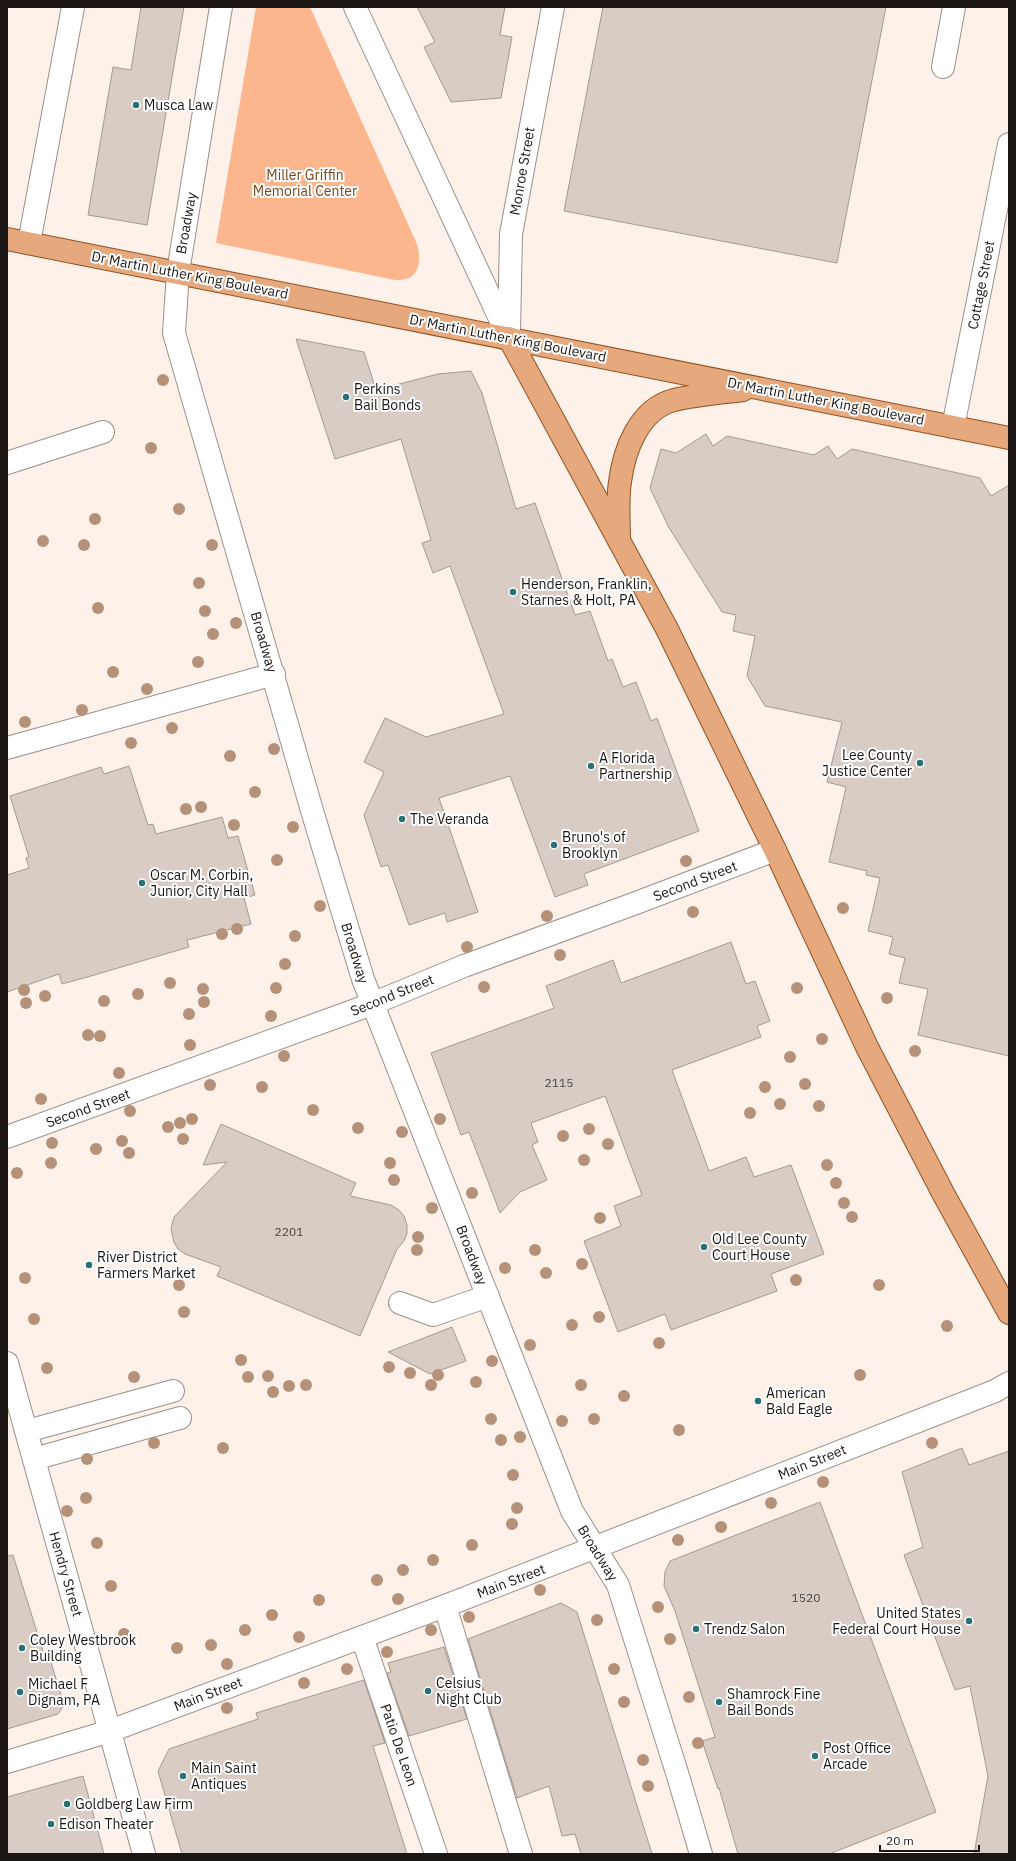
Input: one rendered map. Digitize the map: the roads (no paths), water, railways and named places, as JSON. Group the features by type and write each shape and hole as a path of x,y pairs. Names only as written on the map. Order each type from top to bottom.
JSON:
{"main road":[{"name":"Dr Martin Luther King Boulevard","path":"7,239 1009,438"},
{"path":"509,338 667,629 775,850 867,1047 944,1195 1009,1313"},
{"path":"619,541 620,482 627,450 638,428 651,411 673,400 758,388"}],"street":[{"path":"29,243 73,7"},
{"path":"355,7 509,338"},
{"name":"Monroe Street","path":"509,338 511,234 553,7"},
{"path":"943,67 954,7"},
{"name":"Broadway","path":"222,10 178,272 174,333 342,910 372,1004 401,1072 572,1511 618,1585 701,1854"},
{"name":"Cottage Street","path":"953,427 1000,239 1009,144"},
{"path":"7,463 103,432"},
{"path":"7,748 274,674"},
{"name":"Second Street","path":"7,1137 372,1004 464,966 775,850"},
{"path":"400,1303 433,1315 488,1296"},
{"name":"Hendry Street","path":"7,1363 144,1854"},
{"name":"Main Street","path":"7,1762 110,1731 445,1606 995,1391 1009,1383"},
{"path":"26,1431 173,1390"},
{"path":"34,1459 180,1418"},
{"path":"445,1606 521,1854"},
{"name":"Patio De Leon","path":"362,1637 436,1854"}],"place":[{"name":"Musca Law","path":"136,105"},
{"name":"Perkins Bail Bonds","path":"346,397"},
{"name":"Henderson, Franklin, Starnes & Holt, PA","path":"513,592"},
{"name":"Lee County Justice Center","path":"920,763"},
{"name":"A Florida Partnership","path":"591,766"},
{"name":"The Veranda","path":"402,819"},
{"name":"Bruno's of Brooklyn","path":"554,845"},
{"name":"Oscar M. Corbin, Junior, City Hall","path":"142,883"},
{"name":"Old Lee County Court House","path":"704,1247"},
{"name":"River District Farmers Market","path":"89,1265"},
{"name":"American Bald Eagle","path":"758,1401"},
{"name":"United States Federal Court House","path":"969,1621"},
{"name":"Trendz Salon","path":"696,1629"},
{"name":"Coley Westbrook Building","path":"22,1648"},
{"name":"Celsius Night Club","path":"428,1691"},
{"name":"Michael F Dignam, PA","path":"20,1692"},
{"name":"Shamrock Fine Bail Bonds","path":"719,1702"},
{"name":"Post Office Arcade","path":"815,1756"},
{"name":"Main Saint Antiques","path":"183,1776"},
{"name":"Goldberg Law Firm","path":"67,1804"},
{"name":"Edison Theater","path":"51,1824"}],"park label":[{"name":"Miller Griffin Memorial Center","path":"305,184"}]}
